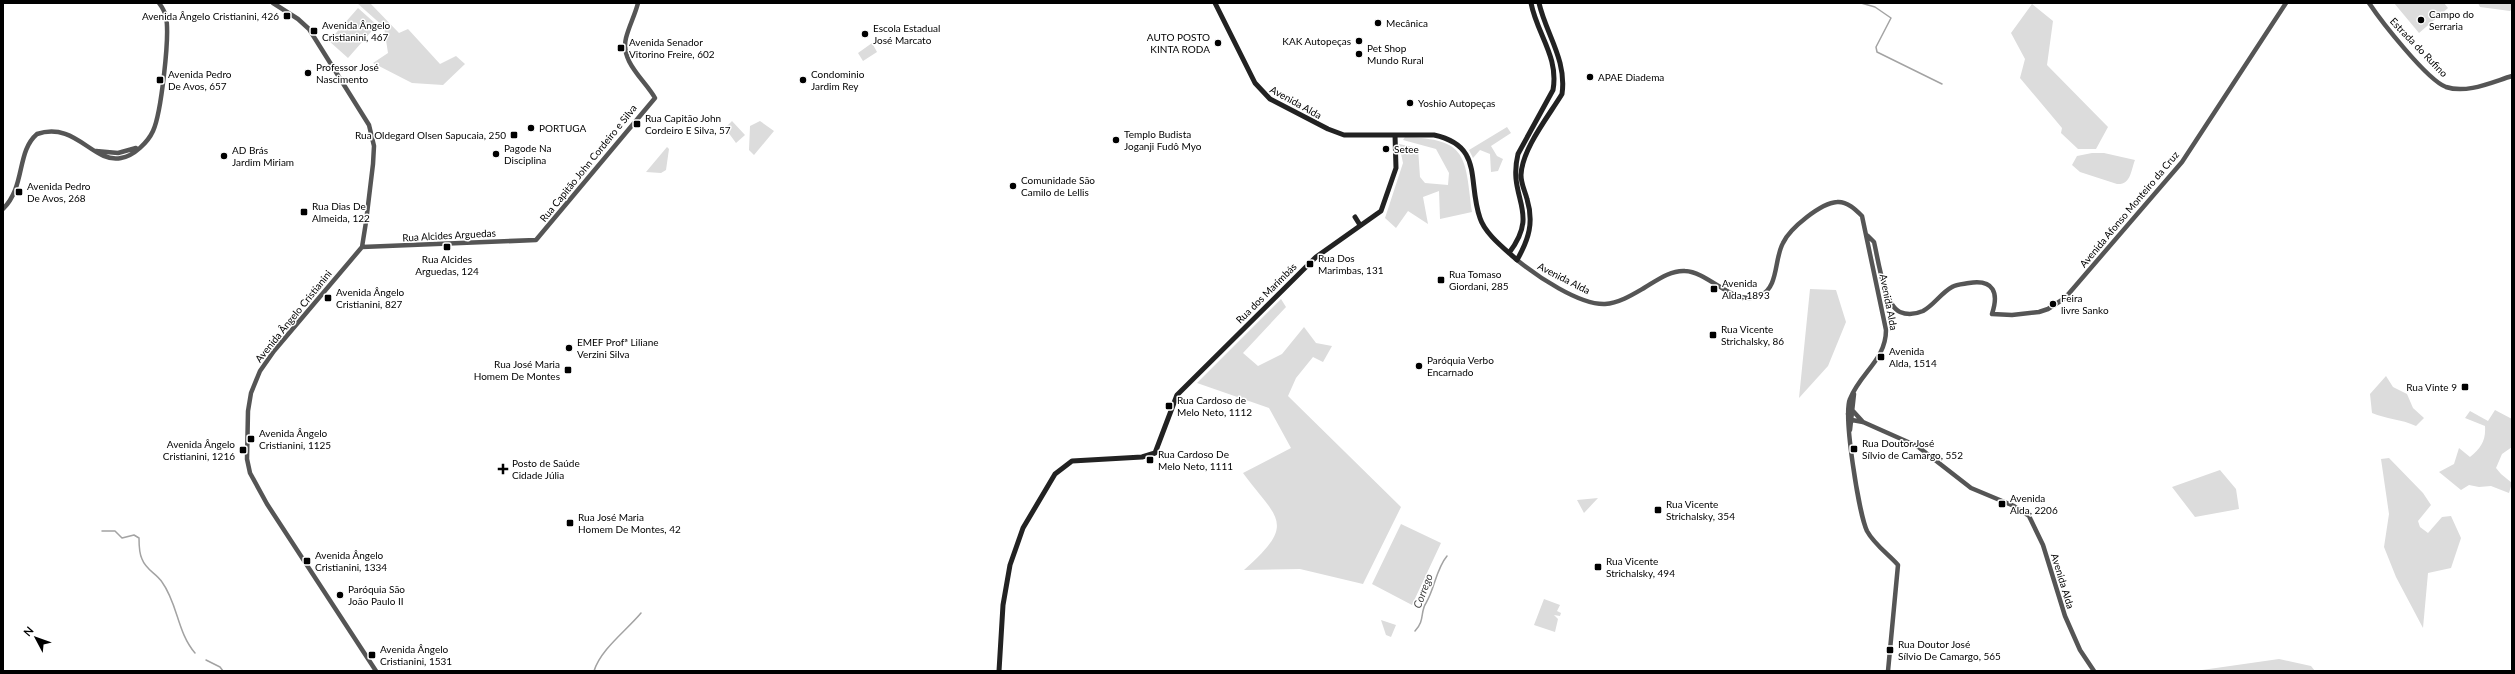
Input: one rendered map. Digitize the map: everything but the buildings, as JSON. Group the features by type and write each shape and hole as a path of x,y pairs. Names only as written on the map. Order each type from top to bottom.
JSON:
{"main road":[{"name":"Avenida Alda","path":"1215,3 1255,83 1266,96 1328,129 1344,135 1434,135 1445,138 1460,146 1466,152 1472,167 1480,218 1517,260"},
{"path":"1510,253 1519,239 1525,219 1515,181 1518,154 1553,90 1555,78 1552,57 1536,24 1531,3"},
{"path":"1517,260 1531,229 1530,209 1522,185 1523,163 1530,145 1562,94 1563,86 1562,64 1539,3"},
{"name":"Rua dos Marimbás","path":"999,671 1003,605 1010,565 1023,528 1048,484 1059,469 1072,461 1123,459 1153,455 1158,450 1177,395 1316,257 1360,225 1377,216 1386,201 1396,168 1395,135"},
{"path":"1355,217 1360,225"}],"street":[{"path":"3,209 18,186 26,150 37,134 52,131 61,132 106,157 121,158 140,147 154,130 160,106 166,23 166,17 159,3"},
{"path":"273,3 298,19 309,29 369,125 374,146 373,164 362,247"},
{"name":"Rua Capitão John Cordeiro e Silva","path":"536,240 655,98 632,65 625,43 638,3"},
{"name":"Avenida Afonso Monteiro da Cruz","path":"1868,236 1874,242 1888,296 1899,312 1907,314 1924,310 1952,287 1980,281 1990,285 1994,291 1996,299 1992,314 2012,315 2038,312 2057,304 2068,295 2182,162 2286,3"},
{"name":"Estrada do Rufino","path":"2370,3 2390,33 2430,74 2446,87 2464,89 2512,76"},
{"name":"Avenida Alda","path":"1517,260 1537,275 1593,303 1617,301 1633,295 1668,274 1681,271 1701,275 1709,282 1741,296 1754,298 1762,295 1773,284 1777,256 1785,238 1822,206 1838,201 1854,208 1862,216 1868,236 1886,330 1886,341 1882,353 1850,400 1848,414 1865,524 1874,540 1898,565 1888,671"},
{"name":"Rua Alcides Arguedas","path":"362,247 536,240"},
{"name":"Avenida Ângelo Cristianini","path":"362,247 274,351 260,371 250,399 246,441 249,468 256,485 376,671"},
{"path":"1850,430 1854,393"},
{"name":"Avenida Alda","path":"1853,411 1864,422"},
{"path":"1848,414 1852,420"},
{"name":"Avenida Alda","path":"1852,420 1864,422 1917,446 1971,488 2014,506 2029,516 2043,546 2065,616 2080,650 2094,671"}],"shaded area":[{"path":"357,3 370,3 399,33 408,29 440,64 456,56 465,64 443,85 412,83 373,63 388,53 384,27"},
{"name":"Campo do Serraria","path":"2394,3 2444,3 2448,8 2419,33"},
{"path":"2478,3 2512,3 2512,9 2510,11 2480,7"},
{"path":"2032,4 2053,21 2047,65 2108,127 2096,149 2078,149 2061,133 2062,128 2020,78 2025,59 2011,33"},
{"path":"358,8 377,25 348,58 329,41"},
{"path":"872,43 877,52 863,61 858,53"},
{"path":"732,121 745,135 736,143 725,128"},
{"path":"760,121 774,131 754,155 749,150 750,126"},
{"path":"1507,127 1511,133 1491,146 1497,156 1503,159 1498,171 1491,172 1490,154 1480,150 1473,158 1469,150"},
{"path":"1405,137 1426,138 1441,142 1452,147 1460,154 1467,177 1472,212 1440,219 1439,191 1423,197 1428,224 1408,211 1396,228 1385,218 1403,163 1399,144 1418,148 1420,177 1425,183 1448,185 1449,173 1436,149 1403,140"},
{"path":"667,147 669,149 666,170 661,173 646,172"},
{"path":"2092,153 2104,153 2135,160 2130,176 2122,184 2117,184 2080,172 2072,165 2077,156"},
{"path":"1810,289 1836,290 1846,322 1828,366 1799,398"},
{"path":"1281,299 1286,307 1243,353 1258,366 1282,354 1304,327 1316,343 1332,346 1323,362 1313,357 1296,378 1288,396 1401,507 1363,584 1300,569 1244,570 1271,542 1276,531 1276,522 1273,512 1243,473 1291,448 1269,408 1197,383"},
{"path":"2386,376 2393,387 2407,394 2413,408 2424,418 2416,426 2372,413 2370,394"},
{"path":"2495,410 2512,419 2512,447 2502,454 2496,468 2512,483 2509,493 2491,486 2479,487 2469,485 2461,490 2439,472 2454,464 2459,448 2470,457 2482,444 2485,436 2485,426 2465,418 2470,411 2488,421"},
{"path":"2389,458 2423,493 2431,505 2418,521 2420,527 2428,533 2442,517 2451,516 2461,538 2451,568 2428,573 2423,628 2396,577 2384,547 2389,514 2381,459"},
{"path":"2220,470 2236,489 2239,509 2195,517 2172,487"},
{"path":"1598,498 1584,513 1577,500"},
{"path":"1401,524 1441,543 1412,605 1372,584"},
{"path":"1544,599 1560,605 1557,611 1561,613 1560,616 1554,615 1558,619 1555,632 1534,625"},
{"path":"1381,620 1396,625 1391,637 1386,635"},
{"path":"2279,659 2311,666 2315,671 2195,671"}],"waterway":[{"path":"1861,3 1875,7 1891,18 1876,47 1877,52 1942,84"},
{"path":"102,531 115,531 122,538 134,535 139,538 141,557 149,569 160,579 167,591 184,636 195,653"},
{"name":"Corrego","path":"1415,631 1420,624 1424,606 1432,591 1440,567 1447,556"},
{"path":"594,671 602,655 641,613"},
{"path":"206,660 220,667 223,671"}],"place":[{"name":"Avenida Ângelo Cristianini, 426","path":"287,16"},
{"name":"Campo do Serraria","path":"2421,20"},
{"name":"Mecânica","path":"1378,23"},
{"name":"Avenida Ângelo Cristianini, 467","path":"314,31"},
{"name":"Escola Estadual José Marcato","path":"865,34"},
{"name":"KAK Autopeças","path":"1359,41"},
{"name":"AUTO POSTO KINTA RODA","path":"1218,43"},
{"name":"Avenida Senador Vitorino Freire, 602","path":"621,48"},
{"name":"Pet Shop Mundo Rural","path":"1359,54"},
{"name":"Professor José Nascimento","path":"308,73"},
{"name":"APAE Diadema","path":"1590,77"},
{"name":"Avenida Pedro De Avos, 657","path":"160,80"},
{"name":"Condominio Jardim Rey","path":"803,80"},
{"name":"Yoshio Autopeças","path":"1410,103"},
{"name":"Rua Capitão John Cordeiro E Silva, 57","path":"637,124"},
{"name":"PORTUGA","path":"531,128"},
{"name":"Rua Oldegard Olsen Sapucaia, 250","path":"514,135"},
{"name":"Templo Budista Joganji Fudô Myo","path":"1116,140"},
{"name":"Setee","path":"1386,149"},
{"name":"Pagode Na Disciplina","path":"496,154"},
{"name":"AD Brás Jardim Miriam","path":"224,156"},
{"name":"Comunidade São Camilo de Lellis","path":"1013,186"},
{"name":"Avenida Pedro De Avos, 268","path":"19,192"},
{"name":"Rua Dias De Almeida, 122","path":"304,212"},
{"name":"Rua Alcides Arguedas, 124","path":"447,247"},
{"name":"Rua Dos Marimbas, 131","path":"1310,264"},
{"name":"Rua Tomaso Giordani, 285","path":"1441,280"},
{"name":"Avenida Alda, 1893","path":"1714,289"},
{"name":"Avenida Ângelo Cristianini, 827","path":"328,298"},
{"name":"Feira livre Sanko","path":"2053,304"},
{"name":"Rua Vicente Strichalsky, 86","path":"1713,335"},
{"name":"EMEF Profª Liliane Verzini Silva","path":"569,348"},
{"name":"Avenida Alda, 1514","path":"1881,357"},
{"name":"Paróquia Verbo Encarnado","path":"1419,366"},
{"name":"Rua José Maria Homem De Montes","path":"568,370"},
{"name":"Rua Vinte 9","path":"2465,387"},
{"name":"Rua Cardoso de Melo Neto, 1112","path":"1169,406"},
{"name":"Avenida Ângelo Cristianini, 1125","path":"251,439"},
{"name":"Rua Doutor José Sílvio de Camargo, 552","path":"1854,449"},
{"name":"Avenida Ângelo Cristianini, 1216","path":"243,450"},
{"name":"Rua Cardoso De Melo Neto, 1111","path":"1150,460"},
{"name":"Posto de Saúde Cidade Júlia","path":"503,469"},
{"name":"Avenida Alda, 2206","path":"2002,504"},
{"name":"Rua Vicente Strichalsky, 354","path":"1658,510"},
{"name":"Rua José Maria Homem De Montes, 42","path":"570,523"},
{"name":"Avenida Ângelo Cristianini, 1334","path":"307,561"},
{"name":"Rua Vicente Strichalsky, 494","path":"1598,567"},
{"name":"Paróquia São João Paulo II","path":"340,595"},
{"name":"Rua Doutor José Sílvio De Camargo, 565","path":"1890,650"},
{"name":"Avenida Ângelo Cristianini, 1531","path":"372,655"}]}
